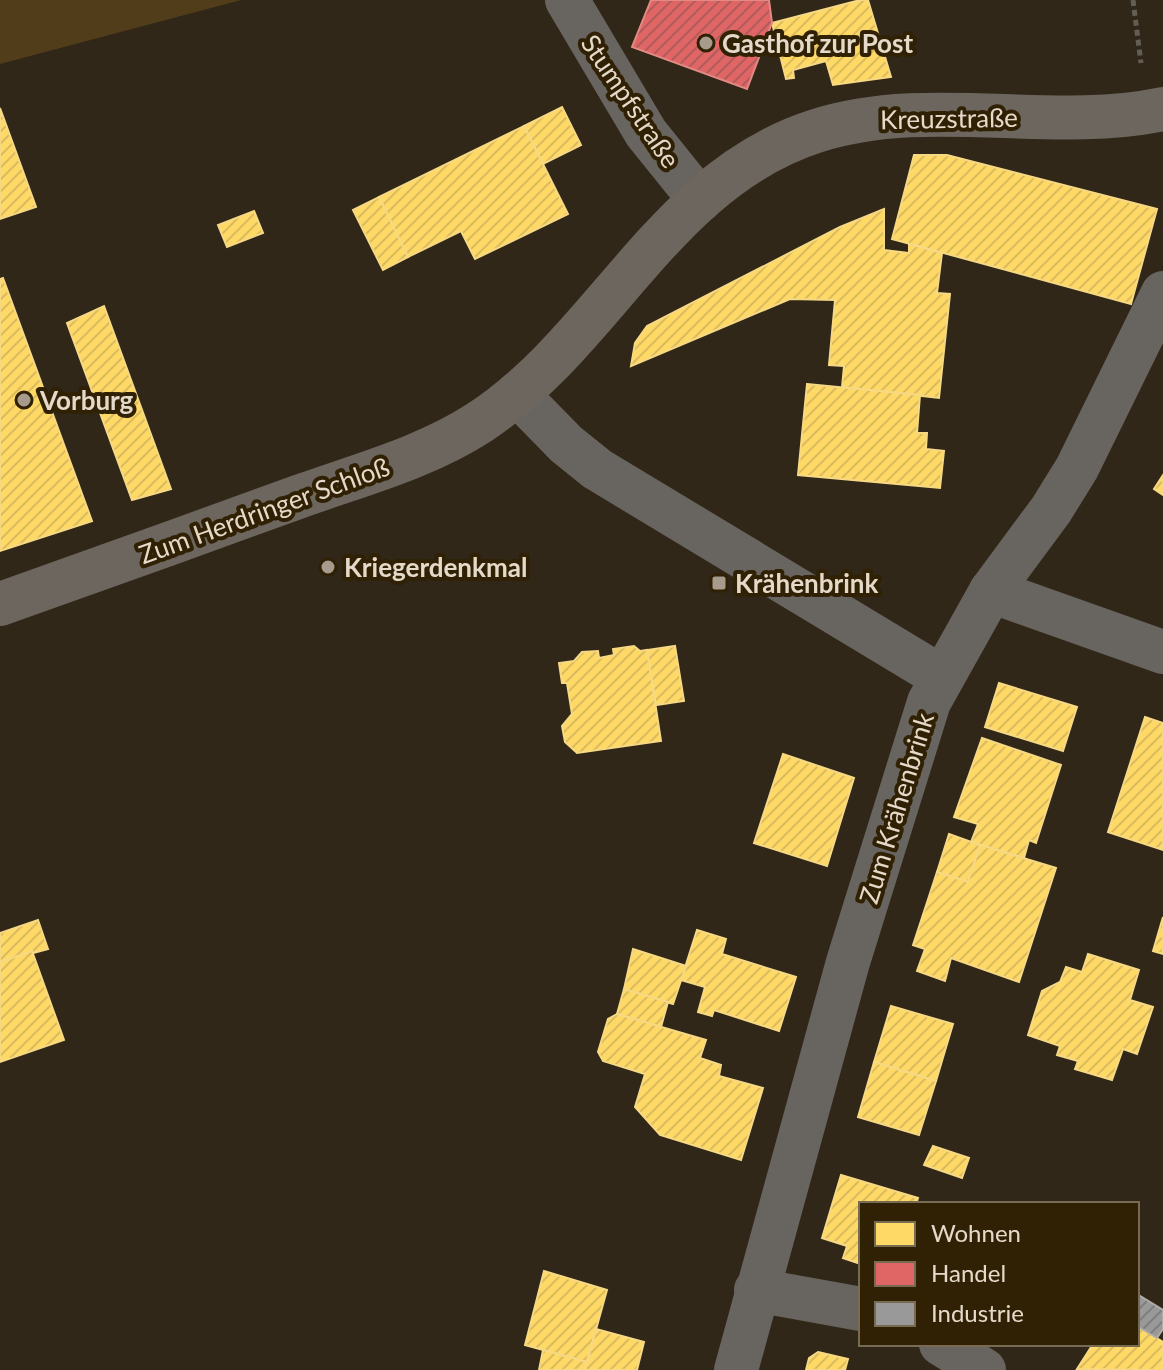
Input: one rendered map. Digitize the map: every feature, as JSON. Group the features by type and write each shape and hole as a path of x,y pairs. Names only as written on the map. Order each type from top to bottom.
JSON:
{"main road":[{"name":"Kreuzstraße","path":"685,214 783,144 816,131 859,121 906,115 1105,117 1163,109"},
{"name":"Zum Herdringer Schloß","path":"0,604 409,458 479,422 517,394 589,322 685,214"}],"street":[{"name":"Stumpfstraße","path":"567,0 646,133 685,214"},
{"name":"Zum Krähenbrink","path":"736,1370 848,962 919,727 940,676 991,591 1051,510 1077,468 1163,293"},
{"path":"517,394 566,444 597,469 940,676"},
{"path":"991,591 1163,652"},
{"path":"756,1290 859,1309"},
{"path":"944,1346 984,1370"}],"path":[{"path":"1133,0 1141,61"}],"shaded area":[{"path":"0,0 241,0 0,64"}],"building: Wohnen":[{"path":"868,0 891,77 833,85 826,61 793,70 794,78 786,79 772,23"},
{"path":"562,107 581,145 543,164 524,126"},
{"path":"0,108 36,207 0,219"},
{"path":"524,126 568,214 475,259 461,231 408,257 379,197"},
{"path":"914,155 947,155 1157,209 1131,304 892,239"},
{"path":"379,197 408,257 383,270 353,210"},
{"path":"884,209 884,250 909,253 909,244 942,253 937,293 950,294 939,398 842,387 844,366 829,365 835,300 790,299 631,366 635,343 647,326 840,227"},
{"path":"254,211 263,233 227,247 218,225"},
{"name":"Vorburg","path":"3,278 92,521 0,551 0,279"},
{"path":"104,306 171,489 132,500 67,323"},
{"path":"807,384 920,395 917,433 927,433 926,449 944,451 940,488 798,475"},
{"path":"1163,475 1163,495 1154,489"},
{"path":"634,646 640,651 647,650 661,741 577,753 565,742 562,726 572,714 567,683 562,683 559,663 574,661 582,652 598,651 599,658 614,655 613,649"},
{"path":"675,646 684,701 656,705 647,650"},
{"path":"999,683 1077,707 1063,751 985,727"},
{"path":"1145,717 1163,723 1163,850 1108,832"},
{"path":"982,738 1061,765 1036,843 1029,840 1024,858 971,842 978,824 954,817"},
{"path":"783,754 854,778 827,866 754,843"},
{"path":"949,834 980,845 968,882 937,872"},
{"path":"980,845 1056,868 1019,982 951,958 945,981 917,971 925,949 913,945 937,872 968,882"},
{"path":"1163,917 1163,954 1153,951"},
{"path":"38,920 48,949 0,962 0,933"},
{"path":"697,930 726,939 722,954 796,977 779,1031 714,1010 712,1016 698,1012 705,987 681,980"},
{"path":"633,949 686,966 673,1004 624,989"},
{"path":"32,951 64,1040 0,1062 0,962"},
{"path":"1088,954 1139,970 1130,1000 1153,1007 1137,1054 1123,1049 1112,1080 1075,1069 1078,1061 1057,1055 1060,1046 1028,1035 1042,991 1060,982 1066,967 1082,972"},
{"path":"624,989 668,1002 661,1027 617,1014"},
{"path":"891,1006 953,1024 936,1081 874,1062"},
{"path":"617,1014 706,1040 700,1058 721,1065 719,1076 763,1088 741,1160 660,1135 635,1107 645,1074 603,1061 598,1052 608,1019"},
{"path":"874,1062 936,1081 919,1135 858,1117"},
{"path":"933,1146 969,1158 962,1178 924,1165"},
{"path":"841,1175 918,1198 917,1202 859,1202 859,1263 843,1258 847,1246 822,1238"},
{"path":"544,1271 607,1290 587,1362 525,1345"},
{"path":"1139,1327 1163,1342 1163,1370 1077,1369 1092,1346 1139,1346"},
{"path":"596,1329 644,1342 637,1370 585,1370"},
{"path":"543,1350 587,1362 585,1370 539,1370"},
{"path":"818,1352 848,1359 845,1370 806,1370 809,1358"}],"building: Handel":[{"path":"651,0 769,0 772,23 747,89 632,47"}],"building: Industrie":[{"path":"1139,1295 1163,1310 1163,1329 1157,1338 1139,1327"}],"place":[{"name":"Gasthof zur Post","path":"706,43"},
{"name":"Vorburg","path":"24,400"},
{"name":"Kriegerdenkmal","path":"328,567"},
{"name":"Krähenbrink","path":"719,583"}]}
